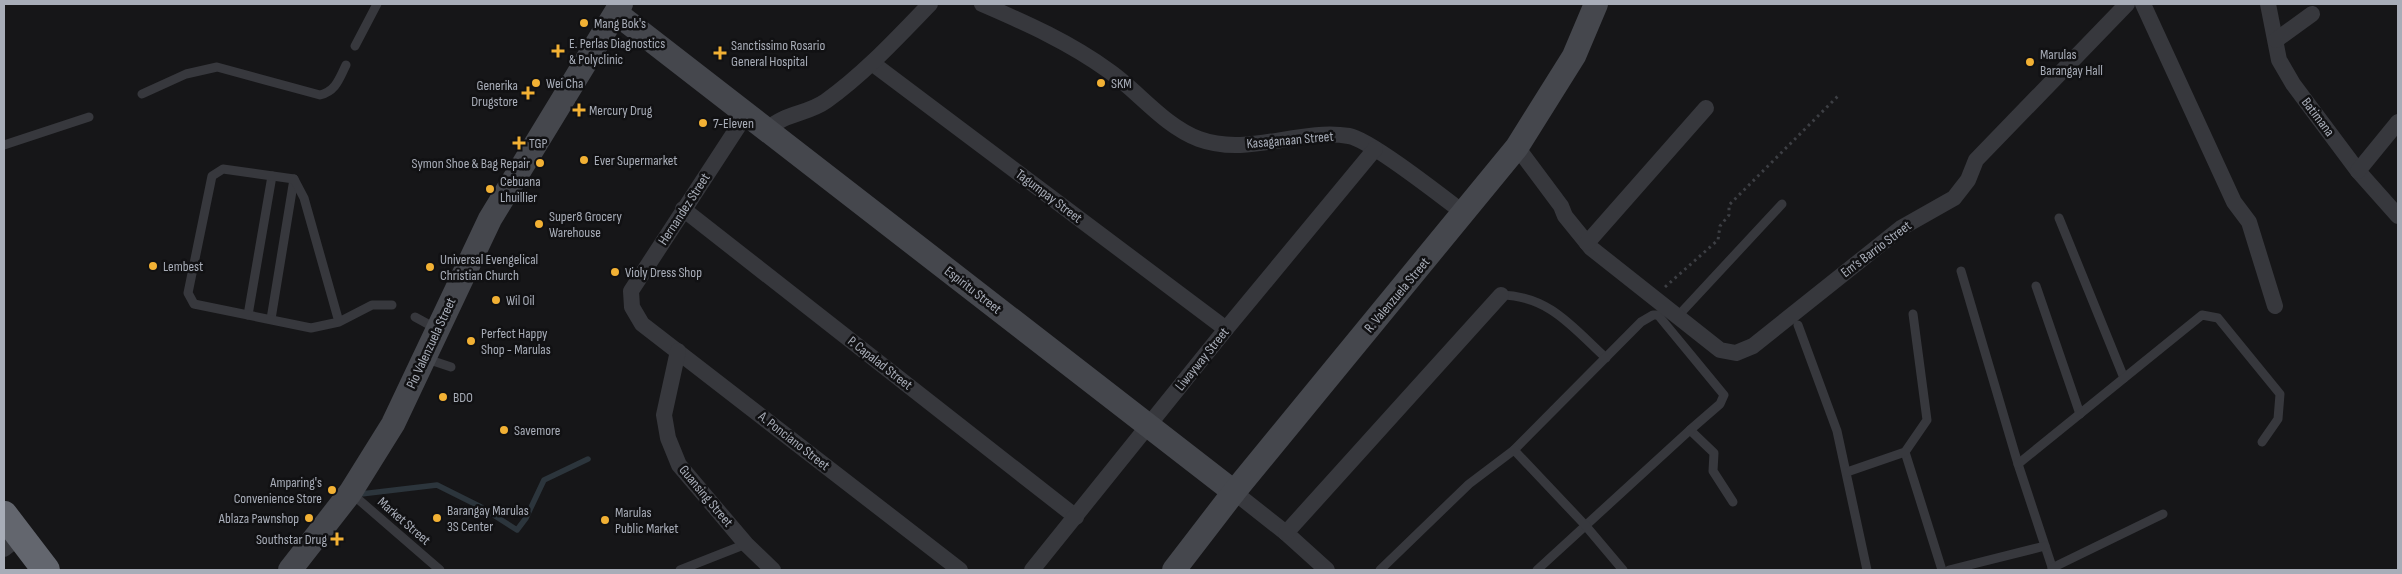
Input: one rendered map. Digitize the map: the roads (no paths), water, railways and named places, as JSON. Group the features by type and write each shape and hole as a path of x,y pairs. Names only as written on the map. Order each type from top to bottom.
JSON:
{"highway":[{"path":"4,515 12,543 46,570"}],"street":[{"path":"768,129 782,117 825,102 872,63 930,4"},
{"name":"Kasaganaan Street","path":"982,4 1080,50 1111,72 1143,102 1198,138 1220,143 1246,144 1329,135 1351,136 1375,150 1465,214"},
{"name":"R. Valenzuela Street","path":"1174,570 1234,492 1465,214 1517,147 1574,56 1596,4"},
{"name":"Em’s Barrio Street","path":"1678,317 1720,350 1736,353 1752,346 1901,228 1954,198 1968,180 1976,160 2126,4"},
{"path":"2143,4 2234,202 2249,222 2275,306"},
{"name":"Batimana","path":"2268,4 2280,60 2293,84 2358,171 2398,216"},
{"name":"Espiritu Street","path":"618,8 747,113 1286,533 1327,570"},
{"name":"Pio Valenzuela Street","path":"290,570 350,493 393,424 490,219 618,8"},
{"path":"2276,40 2312,14"},
{"name":"Tagumpay Street","path":"872,63 1226,329"},
{"path":"1588,243 1706,108"},
{"name":"Hernandez Street","path":"632,307 631,291 747,113"},
{"path":"2358,171 2398,122"},
{"path":"1517,147 1561,206 1565,216 1588,243 1678,317"},
{"name":"Liwayway Street","path":"1032,570 1226,329 1375,150"},
{"name":"P. Capalad Street","path":"683,210 1076,517"},
{"path":"1286,533 1501,295"},
{"name":"A. Ponciano Street","path":"632,307 642,324 960,570"},
{"name":"Guansing Street","path":"678,351 664,415 668,438 679,465 746,544 773,570"}],"lane":[{"path":"355,46 377,4"},
{"path":"142,94 186,74 217,67 320,95 328,93 336,86 346,65"},
{"path":"4,145 89,117"},
{"path":"294,179 223,169 212,176 188,293 194,304 311,328 339,322 372,305 392,306"},
{"path":"248,315 272,176"},
{"path":"271,320 294,179"},
{"path":"294,179 304,198 339,322"},
{"path":"1678,317 1782,204"},
{"path":"2059,218 2124,378"},
{"path":"1961,271 2018,464 2052,569 2162,514"},
{"path":"2036,286 2080,414"},
{"path":"1501,295 1517,296 1550,306 1606,358"},
{"path":"1380,570 1470,484 1514,450 1641,322 1652,314 1658,316 1724,395 1720,404 1585,525 1538,570"},
{"path":"1847,472 1905,452 1927,420 1913,314"},
{"path":"2018,464 2202,314 2218,318 2280,394 2278,419 2262,442"},
{"path":"415,317 437,329"},
{"path":"1798,325 1837,431 1867,570"},
{"path":"424,358 451,367"},
{"path":"1690,430 1714,453 1713,471 1732,502"},
{"path":"1514,450 1585,525 1623,570"},
{"path":"1905,452 1942,570"},
{"name":"Market Street","path":"350,493 440,570"},
{"path":"680,570 746,544"},
{"path":"1949,570 2045,546"}],"waterway":[{"path":"361,494 437,485 481,507 517,530 526,518 544,480 588,459"}],"place":[{"name":"Mang Bok's","path":"584,23"},
{"name":"E. Perlas Diagnostics & Polyclinic","path":"558,51"},
{"name":"Sanctissimo Rosario General Hospital","path":"720,53"},
{"name":"Marulas Barangay Hall","path":"2030,62"},
{"name":"Wei Cha","path":"536,83"},
{"name":"SKM","path":"1101,83"},
{"name":"Generika Drugstore","path":"528,93"},
{"name":"Mercury Drug","path":"579,110"},
{"name":"7-Eleven","path":"703,123"},
{"name":"TGP","path":"519,143"},
{"name":"Ever Supermarket","path":"584,160"},
{"name":"Symon Shoe & Bag Repair","path":"540,163"},
{"name":"Cebuana Lhuillier","path":"490,189"},
{"name":"Super8 Grocery Warehouse","path":"539,224"},
{"name":"Lembest","path":"153,266"},
{"name":"Universal Evengelical Christian Church","path":"430,267"},
{"name":"Violy Dress Shop","path":"615,272"},
{"name":"Wil Oil","path":"496,300"},
{"name":"Perfect Happy Shop - Marulas","path":"471,341"},
{"name":"BDO","path":"443,397"},
{"name":"Savemore","path":"504,430"},
{"name":"Amparing's Convenience Store","path":"332,490"},
{"name":"Ablaza Pawnshop","path":"309,518"},
{"name":"Barangay Marulas 3S Center","path":"437,518"},
{"name":"Marulas Public Market","path":"605,520"},
{"name":"Southstar Drug","path":"337,539"}]}
